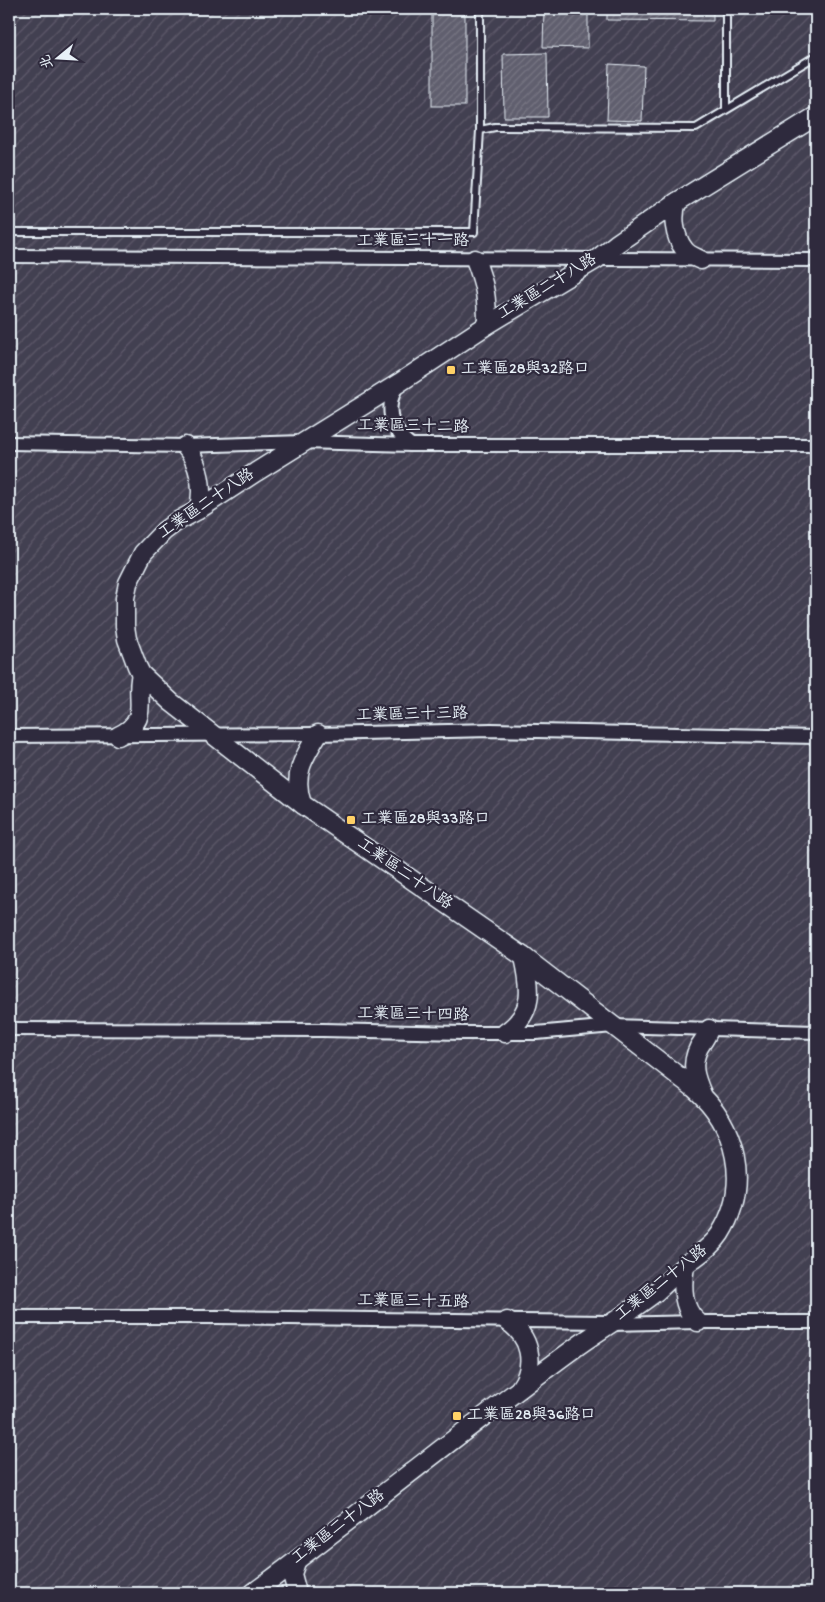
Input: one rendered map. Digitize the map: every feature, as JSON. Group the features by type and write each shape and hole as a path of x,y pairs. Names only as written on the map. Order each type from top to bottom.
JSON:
{"street":[{"name":"工業區二十八路","path":"252,1593 296,1562 572,1350 655,1292 714,1244 731,1213 737,1189 737,1166 731,1140 719,1115 702,1095 524,958 302,804 214,734 170,702 141,674 131,652 124,626 125,598 128,583 143,553 152,542 176,522 399,383 486,325 597,259 677,202 816,116"},
{"path":"677,202 674,217 679,241 684,250 701,260"},
{"name":"工業區三十一路","path":"9,256 816,260"},
{"path":"475,259 487,296 486,325"},
{"path":"399,383 394,391 391,417 402,439 411,445"},
{"name":"工業區三十二路","path":"9,444 185,446 303,442 411,445 816,444"},
{"path":"185,446 198,469 200,495 198,510"},
{"path":"118,736 132,727 138,715 141,698 138,683 141,674"},
{"name":"工業區三十三路","path":"9,736 318,734 491,730 816,737"},
{"path":"302,804 297,784 299,771 307,751 318,734"},
{"path":"505,1033 521,1020 529,999 529,979 524,958"},
{"name":"工業區三十四路","path":"9,1030 313,1030 536,1033 613,1026 816,1032"},
{"path":"702,1095 693,1067 695,1057 709,1029"},
{"path":"685,1266 683,1284 686,1304 693,1318 698,1322"},
{"name":"工業區三十五路","path":"9,1317 218,1317 607,1322 611,1324 816,1322"},
{"path":"507,1321 520,1332 525,1340 530,1356 529,1372 517,1392"},
{"path":"296,1562 292,1574 297,1593"}],"lane":[{"path":"9,232 474,232 480,130 480,9"},
{"path":"726,9 726,109"},
{"path":"480,130 495,127 696,128 816,56"}],"shaded area":[{"path":"9,9 816,9 816,1593 9,1593"}],"building":[{"path":"432,9 465,9 465,106 432,106"},
{"path":"544,9 588,9 588,48 543,47"},
{"path":"607,9 713,9 713,21 607,20"},
{"path":"547,53 548,117 504,117 503,54"},
{"path":"609,64 644,66 642,121 607,120"}],"place":[{"name":"工業區28與32路口","path":"451,370"},
{"name":"工業區28與33路口","path":"351,820"},
{"name":"工業區28與36路口","path":"457,1416"}]}
